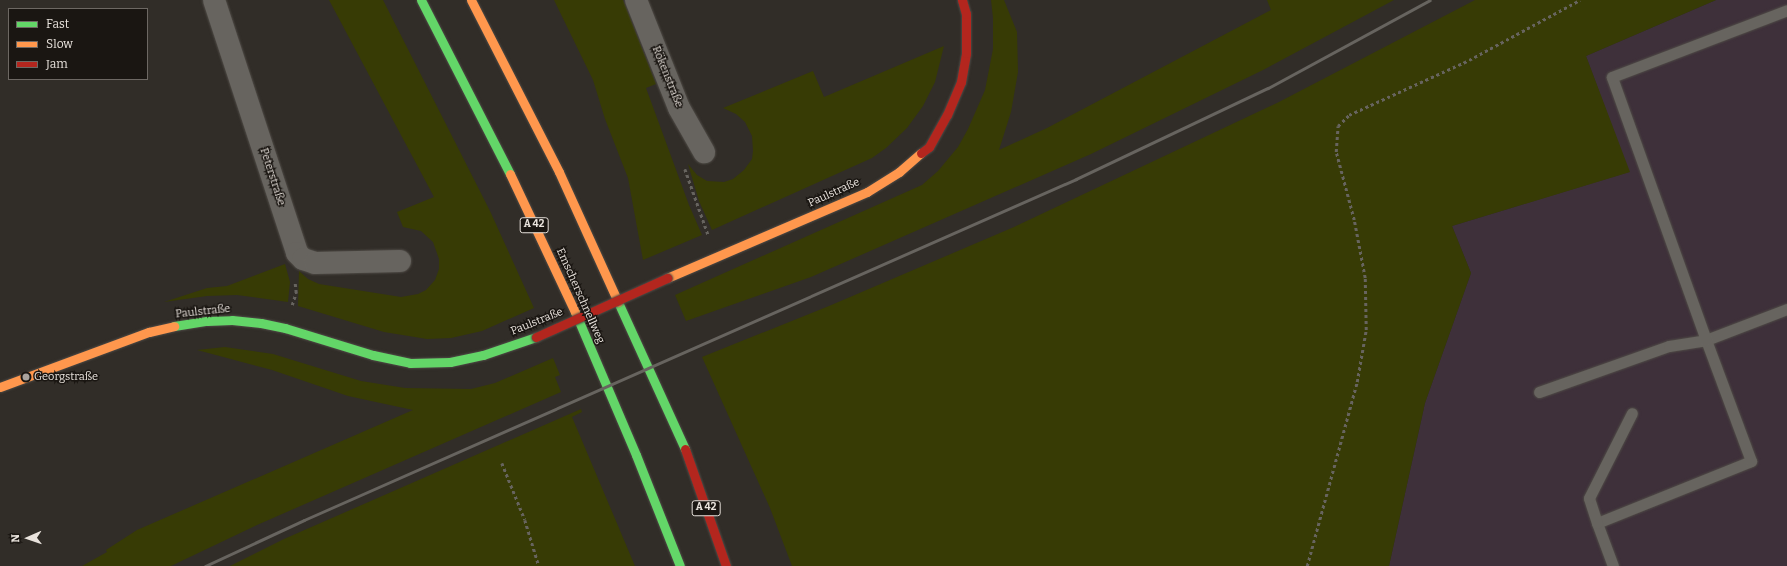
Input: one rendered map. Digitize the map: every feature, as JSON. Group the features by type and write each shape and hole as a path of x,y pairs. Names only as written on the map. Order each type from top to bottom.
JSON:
{"main road":[{"name":"Emscherschnellweg","path":"420,0 488,128 561,280 636,455 680,566"},
{"name":"A 42","path":"471,0 559,172 686,451 726,566"},
{"name":"Paulstraße","path":"0,387 149,332 183,324 232,320 261,323 285,328 373,355 410,364 450,362 483,355 536,337 667,278 867,192 899,172 929,147 948,115 961,82 966,52 966,14 962,0"}],"street":[{"name":"Peterstraße","path":"214,0 297,253 303,259 315,263 400,261"},
{"name":"Rökenstraße","path":"636,0 678,108 704,152"}],"lane":[{"path":"1596,523 1751,461 1612,77 1787,10"},
{"path":"1539,392 1669,346 1706,340 1787,308"},
{"path":"1613,566 1596,523 1589,498 1632,413"}],"path":[{"path":"1307,566 1357,382 1366,330 1365,278 1354,220 1336,152 1338,126 1349,115 1469,60 1580,0"},
{"path":"696,202 705,228"},
{"path":"293,304 296,293"},
{"path":"502,463 525,520 539,566"}],"shaded area":[{"path":"1716,0 1787,0 1787,566 1389,566 1425,403 1471,273 1452,226 1629,172 1586,56"}],"green space":[{"path":"329,0 383,0 490,211 534,308 482,331 451,338 427,339 384,332 298,306 299,271 308,279 319,284 401,297 418,294 426,290 435,280 439,269 439,259 433,242 421,231 403,227 397,212 434,197"},
{"path":"554,0 623,0 656,84 646,88 689,205 702,235 643,260 628,178 605,119 593,80"},
{"path":"991,0 1004,0 1017,32 1018,72 1011,112 999,150 1047,128 1271,10 1267,0 1394,0 1263,70 1091,154 811,277 686,321 675,295 922,185 938,171 958,147 968,129 985,90 993,49 993,18"},
{"path":"1475,0 1716,0 1586,56 1630,172 1452,226 1471,273 1425,403 1389,566 792,566 770,508 702,357 829,306 1014,227 1277,103"},
{"path":"944,46 935,82 923,106 907,128 886,148 872,158 712,230 699,201 688,164 697,175 707,181 724,182 733,179 744,170 752,159 753,151 752,136 745,122 736,114 723,108 813,71 824,97"},
{"path":"285,264 290,282 288,302 237,295 207,296 164,302 207,288 227,286"},
{"path":"225,347 273,354 361,381 405,388 471,389 495,383 553,358 560,375 555,377 561,392 257,525 171,566 82,566 107,552 106,550 137,530 413,410 348,396 272,370 197,350"},
{"path":"581,409 582,412 572,417 635,566 230,566 284,539"}],"railway":[{"path":"205,566 304,520 1076,179 1268,88 1430,0"}],"traffic: fast":[{"path":"421,0 510,174"},
{"path":"618,302 685,449"},
{"path":"575,312 636,455 680,566"},
{"path":"174,326 207,321 232,320 261,323 285,328 373,355 410,363 450,362 483,355 536,337"}],"traffic: slow":[{"path":"471,0 559,172 618,302"},
{"path":"667,278 867,192 899,172 921,153"},
{"path":"510,174 575,312"},
{"path":"0,387 149,332 174,326"}],"traffic: jam":[{"path":"921,153 929,147 947,115 961,82 966,53 966,14 962,0"},
{"path":"536,337 667,278"},
{"path":"685,449 726,566"}],"place":[{"name":"Georgstraße","path":"26,377"}]}
